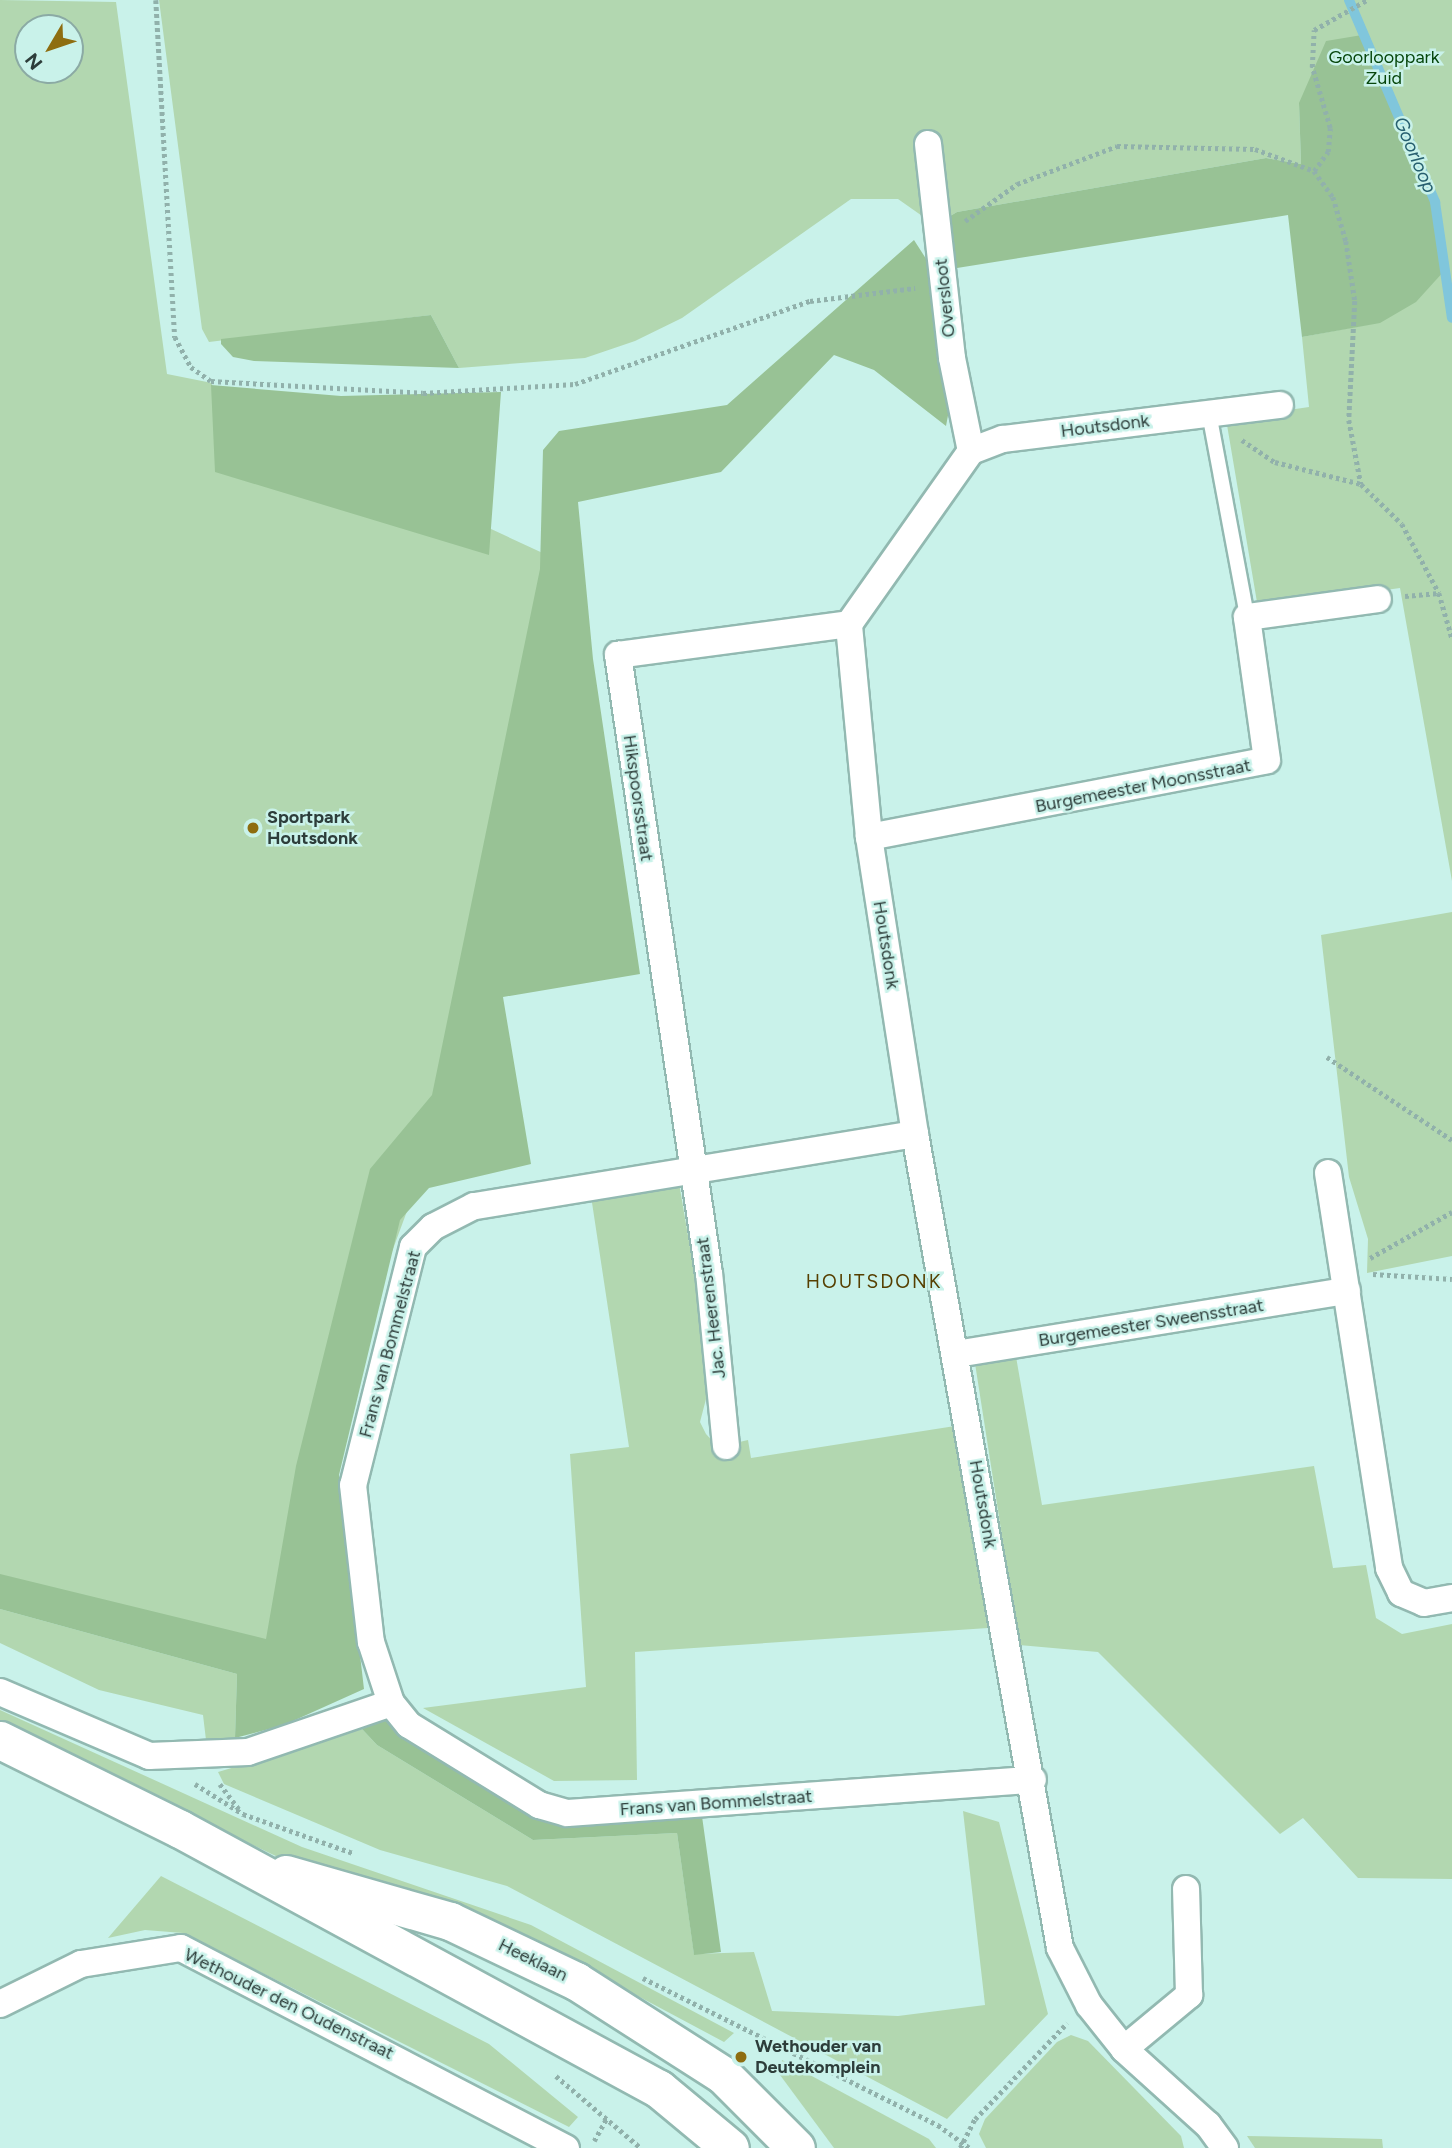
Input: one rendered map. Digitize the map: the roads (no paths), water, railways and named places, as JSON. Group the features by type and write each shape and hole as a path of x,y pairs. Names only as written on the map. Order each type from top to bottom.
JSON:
{"main road":[{"name":"Heeklaan","path":"0,1740 659,2089 730,2148"},
{"name":"Heeklaan","path":"225,1857 450,1921 576,1981 723,2075 796,2148"}],"street":[{"name":"Oversloot","path":"928,144 944,287 971,451"},
{"name":"Houtsdonk","path":"971,451 1003,439 1279,405"},
{"path":"849,624 971,451"},
{"path":"1247,617 1378,599"},
{"name":"Burgemeester Moonsstraat","path":"869,837 1268,760 1247,617"},
{"name":"Houtsdonk","path":"849,624 869,837 915,1134 1034,1780"},
{"name":"Hikspoorsstraat","path":"691,1171 618,655 849,624"},
{"name":"Frans van Bommelstraat","path":"915,1134 474,1206 433,1227 413,1247 353,1485 371,1642 391,1703 409,1725 539,1805 568,1813 1034,1780"},
{"name":"Jac. Heerenstraat","path":"691,1171 709,1273 726,1446"},
{"path":"1328,1173 1389,1567 1401,1593 1424,1603 1452,1598"},
{"name":"Burgemeester Sweensstraat","path":"956,1354 1346,1282"},
{"path":"0,1692 149,1756 248,1752 391,1703"},
{"path":"1034,1780 1060,1948 1089,2005 1124,2049 1208,2124 1225,2148"},
{"path":"1124,2049 1189,1995 1186,1889"},
{"name":"Wethouder den Oudenstraat","path":"0,2004 81,1964 181,1948 566,2148"}],"lane":[{"path":"1209,413 1247,617"}],"waterway":[{"name":"Goorloop","path":"1349,0 1435,202 1452,318"}],"place":[{"name":"Sportpark Houtsdonk","path":"253,828"},
{"name":"Wethouder van Deutekomplein","path":"741,2057"}],"district":[{"name":"HOUTSDONK","path":"874,1282"}],"park label":[{"name":"Goorlooppark Zuid","path":"1384,68"}]}
